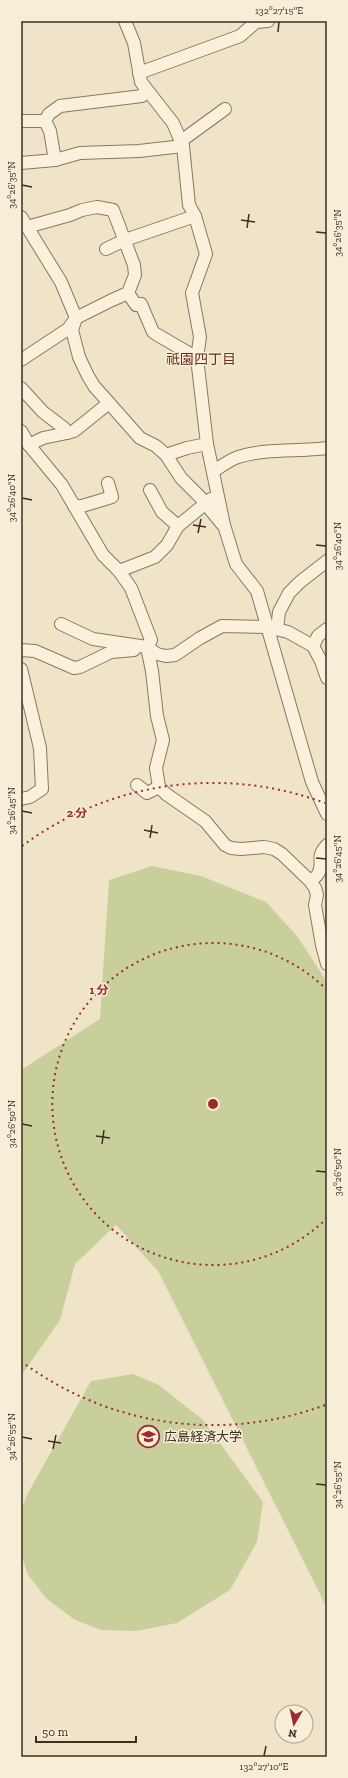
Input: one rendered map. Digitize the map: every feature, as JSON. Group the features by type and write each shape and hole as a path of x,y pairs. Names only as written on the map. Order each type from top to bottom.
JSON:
{"street":[{"path":"125,21 134,43 141,82 159,103 173,123 182,144 189,205 195,216 206,254 192,293 200,337 197,358 207,444 214,471 217,495 224,525 236,564 256,591 272,628 312,782 327,814"},
{"path":"139,73 240,36 256,22 268,21"},
{"path":"45,122 49,114 60,106 142,96 146,89"},
{"path":"21,163 55,160 80,153 138,151 182,144 225,109"},
{"path":"21,121 45,122"},
{"path":"45,122 50,131 55,160"},
{"path":"21,360 68,329 76,318 128,293 135,275 135,270 125,240 112,210 98,207 82,210 70,215 24,222 61,282 76,318 72,330 79,357 88,376 109,403 140,438 156,446 166,455 181,478 224,525"},
{"path":"106,249 125,240 195,216"},
{"path":"128,293 136,305 141,304 153,332 197,358"},
{"path":"21,388 43,412 64,428 67,434"},
{"path":"29,445 43,438 67,434 85,423 109,403"},
{"path":"21,431 29,445 62,485 103,555 119,571 131,588 147,629 151,640 147,647 152,671 157,716 163,740 156,768 159,787 166,794 204,820 225,845 231,848 241,849 264,847 274,849 282,854 310,881 315,888 315,905 327,964"},
{"path":"166,455 187,448 207,444"},
{"path":"214,471 237,457 279,450 308,451 327,448"},
{"path":"74,506 82,506 112,496 108,483"},
{"path":"150,490 162,512 178,526"},
{"path":"119,571 155,557 167,545 178,526 217,495"},
{"path":"272,628 289,593 300,582 327,561"},
{"path":"60,624 93,639 147,647 157,654 166,656 175,655 200,638 222,626 272,628 288,632 313,646 321,660 327,677"},
{"path":"313,646 318,636 327,629"},
{"path":"21,650 35,650 74,668 80,667 111,652 147,647"},
{"path":"21,669 40,748 42,789 21,799"},
{"path":"137,785 147,793 159,787"},
{"path":"310,881 318,874 320,870 320,854 327,845"}],"green space":[{"path":"152,866 201,876 266,902 297,936 327,982 327,1608 158,1271 116,1225 75,1264 60,1320 21,1376 21,1070 100,1019 109,880"},
{"path":"133,1374 159,1385 203,1420 263,1502 257,1542 230,1590 177,1623 136,1631 101,1630 75,1620 47,1599 28,1575 21,1554 21,1509 28,1493 91,1381"}],"place":[{"name":"広島経済大学","path":"148,1436"}],"district":[{"name":"祇園四丁目","path":"201,359"}]}
